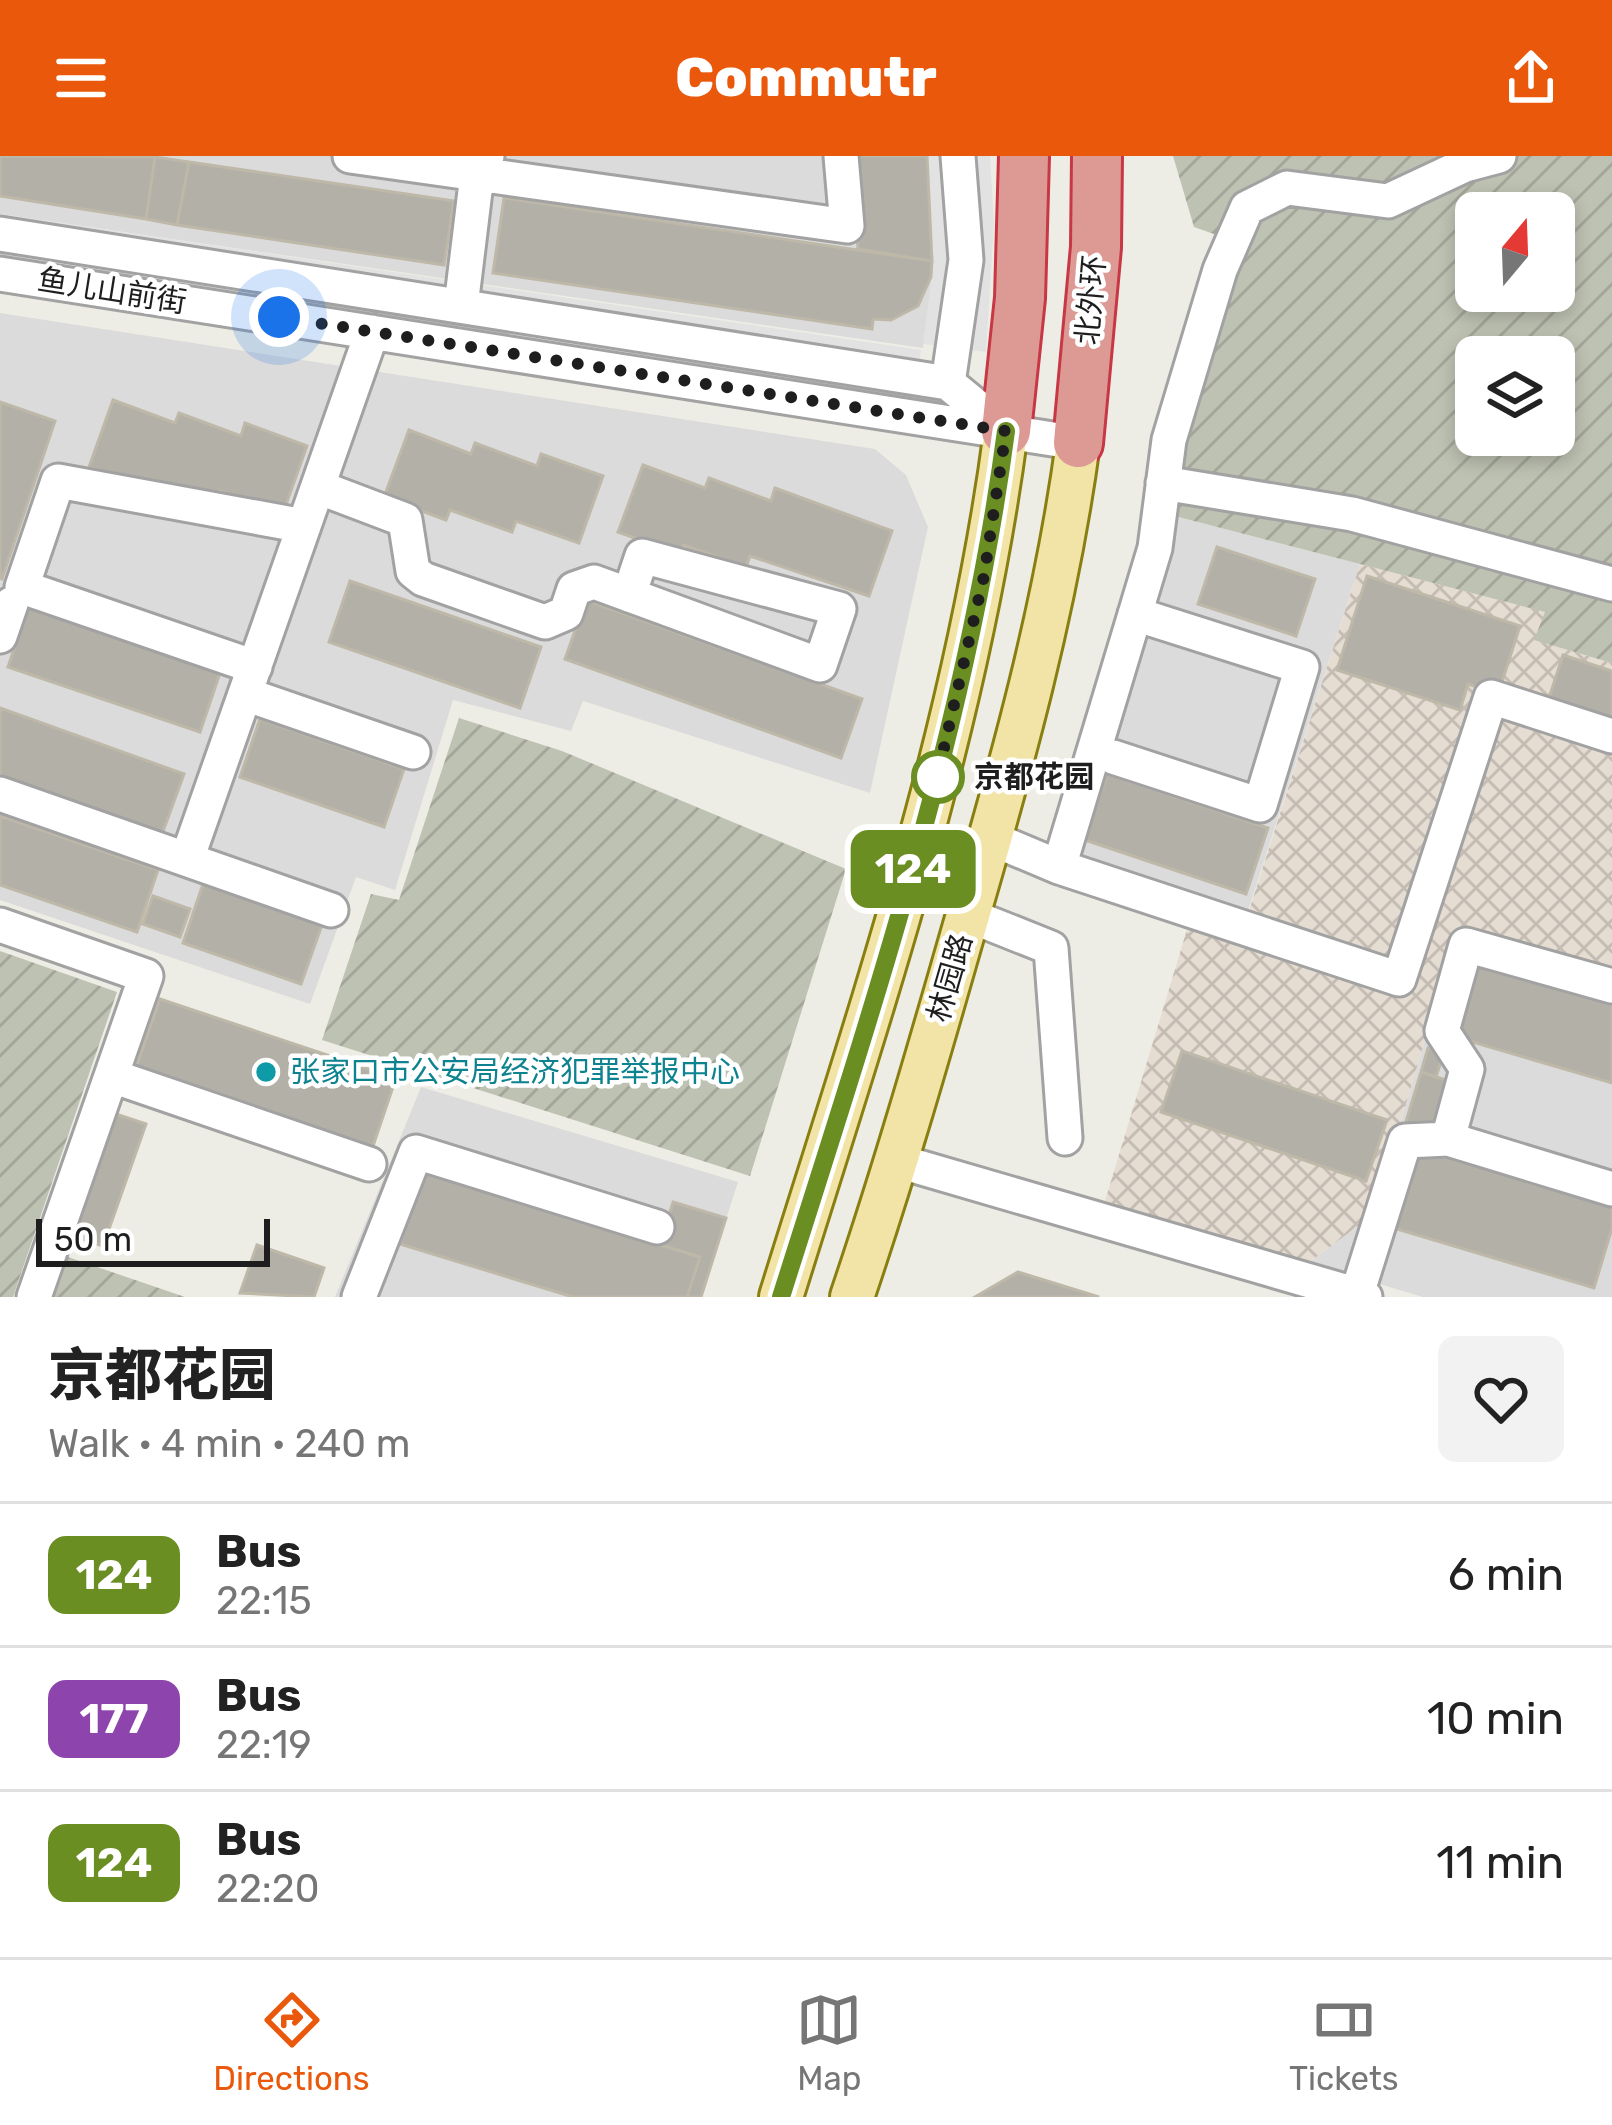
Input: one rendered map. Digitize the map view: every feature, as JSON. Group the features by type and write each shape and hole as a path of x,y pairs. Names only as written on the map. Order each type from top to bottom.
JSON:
{"highway":[{"path":"1006,431 1020,298 1024,156"},
{"name":"北外环","path":"1078,443 1096,247 1097,156"}],"main road":[{"path":"781,1297 896,931 958,705 992,533 1006,431"},
{"name":"林园路","path":"852,1297 898,1161 1044,638 1078,443"}],"street":[{"path":"350,156 484,164 847,226 841,156"},
{"path":"948,382 966,260 958,156"},
{"path":"1059,867 1155,548 1168,440 1214,292 1247,208 1287,188 1388,201 1465,165 1499,156"},
{"path":"461,306 484,164"},
{"path":"0,234 948,382 1006,431"},
{"name":"鱼儿山前街","path":"0,274 1078,443"},
{"path":"187,859 373,332"},
{"path":"304,526 58,482 8,607 250,680 413,752"},
{"path":"1163,483 1352,514 1612,584"},
{"path":"318,487 405,520 413,571 423,580 545,622 566,614 574,589 584,582 820,664 839,609 642,556 629,595"},
{"path":"1113,757 1260,805 1302,667 1135,614"},
{"path":"990,838 1059,867 1399,979 1491,697 1612,736"},
{"path":"0,794 331,910"},
{"path":"968,915 1051,948 1065,1138"},
{"path":"0,925 146,976 34,1297"},
{"path":"1448,1139 1467,1069 1442,1031 1466,945 1612,986"},
{"path":"112,1076 370,1164"},
{"path":"898,1161 1361,1296 1405,1141 1448,1139 1612,1189"},
{"path":"359,1297 416,1151 657,1227"}],"shaded area":[{"path":"0,156 927,156 934,261 923,348 0,214"},
{"path":"927,156 990,156 994,224 986,352 923,344 934,261"},
{"path":"1173,156 1612,156 1612,663 1534,640 1545,612 1167,514 1208,349 1242,244 1194,227"},
{"path":"0,214 921,350 914,403 0,262"},
{"path":"0,313 875,449 906,475 928,527 870,793 583,701 571,731 453,700 395,890 356,877 310,1004 0,900"},
{"path":"1167,514 1360,564 1245,920 1070,858"},
{"path":"1360,564 1546,612 1535,640 1612,663 1612,971 1459,925 1373,1215 1308,1263 1105,1201 1195,903 1246,920"},
{"path":"459,718 562,751 846,869 750,1176 322,1040 371,894 399,900"},
{"path":"1459,925 1612,971 1612,1297 1423,1297 1308,1263 1373,1215"},
{"path":"0,951 117,992 13,1297 0,1297"},
{"path":"421,1087 738,1182 701,1297 335,1297"},
{"path":"62,1255 185,1297 48,1297"}],"building":[{"path":"0,156 155,157 146,219 0,196"},
{"path":"852,156 927,156 932,261 858,249"},
{"path":"155,157 189,162 177,225 146,219"},
{"path":"189,162 454,201 444,265 177,225"},
{"path":"504,198 932,261 931,277 918,306 891,320 873,319 872,329 493,273"},
{"path":"113,400 175,423 179,413 241,436 245,423 307,446 283,513 220,491 216,502 153,480 150,489 89,467"},
{"path":"0,402 55,421 2,579 0,578"},
{"path":"409,430 471,454 475,443 537,466 541,454 603,476 579,543 516,521 512,532 450,510 446,520 384,497"},
{"path":"643,465 705,488 709,478 771,501 775,488 892,531 869,596 750,556 746,567 683,545 680,554 618,532"},
{"path":"1217,547 1315,579 1296,636 1198,604"},
{"path":"1367,576 1520,626 1498,694 1468,684 1460,710 1337,670"},
{"path":"350,581 541,647 520,708 329,642"},
{"path":"586,600 862,699 841,758 565,659"},
{"path":"29,604 221,670 200,732 8,667"},
{"path":"1563,655 1612,671 1612,726 1547,704"},
{"path":"0,708 184,774 162,834 0,776"},
{"path":"260,719 404,769 384,827 240,777"},
{"path":"1107,774 1268,828 1246,894 1085,840"},
{"path":"0,816 158,870 137,932 0,885"},
{"path":"204,881 323,922 301,984 183,943"},
{"path":"153,896 190,909 180,937 143,924"},
{"path":"1474,961 1612,1001 1612,1083 1452,1036"},
{"name":"张家口市公安局经济犯罪举报中心","path":"160,999 396,1078 373,1146 136,1067"},
{"path":"1428,1048 1444,1052 1436,1077 1421,1072"},
{"path":"1182,1051 1387,1120 1366,1181 1161,1112"},
{"path":"1421,1072 1452,1082 1435,1135 1405,1125"},
{"path":"113,1113 146,1124 103,1246 70,1235"},
{"path":"1410,1147 1612,1207 1612,1228 1594,1288 1387,1226"},
{"path":"422,1172 700,1257 687,1297 573,1297 400,1244"},
{"path":"673,1202 726,1218 701,1297 687,1297 700,1257 660,1245"},
{"path":"257,1245 324,1268 314,1297 240,1293"},
{"path":"1018,1272 1099,1297 975,1297"}],"bus line":[{"name":"124","path":"781,1297 896,931 958,705 992,533 1006,431"}],"place":[{"name":"京都花园","path":"938,777"},
{"name":"张家口市公安局经济犯罪举报中心","path":"266,1072"}],"route":[{"path":"279,317 1006,431 984,576 958,705 933,795 938,777"}]}
